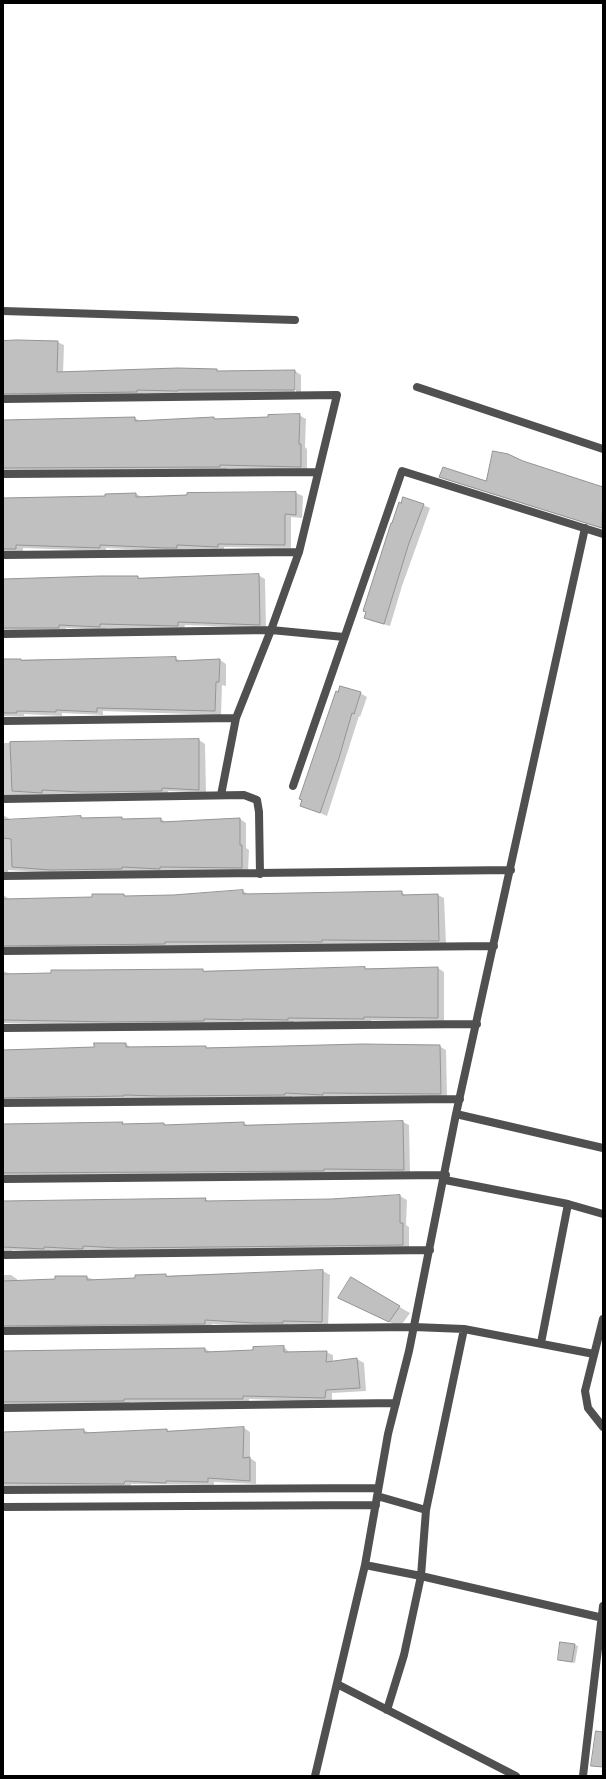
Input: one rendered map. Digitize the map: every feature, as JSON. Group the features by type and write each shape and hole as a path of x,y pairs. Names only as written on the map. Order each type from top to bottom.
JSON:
{"street":[{"path":"3,311 295,320"},
{"path":"417,387 603,449"},
{"path":"3,399 337,395 298,552 271,630 236,718 221,795"},
{"path":"293,786 402,471 603,534"},
{"path":"3,474 318,472"},
{"path":"315,1776 366,1565 388,1434 414,1327 445,1178 456,1114 511,870 585,528"},
{"path":"3,555 298,552"},
{"path":"3,634 271,630 344,637"},
{"path":"3,721 236,718"},
{"path":"3,799 244,795 257,800 259,812 260,874"},
{"path":"3,876 511,870"},
{"path":"3,951 494,946"},
{"path":"3,1028 477,1024"},
{"path":"3,1103 460,1099"},
{"path":"456,1114 603,1148"},
{"path":"3,1179 445,1178 568,1204 603,1214"},
{"path":"541,1343 568,1204"},
{"path":"3,1255 430,1250"},
{"path":"603,1319 585,1391 588,1408 603,1426"},
{"path":"3,1331 414,1327 464,1329 594,1354"},
{"path":"387,1710 404,1655 421,1576 426,1510 464,1329"},
{"path":"3,1408 396,1403"},
{"path":"3,1490 377,1496 426,1510"},
{"path":"3,1508 377,1496"},
{"path":"366,1565 421,1576 602,1618"},
{"path":"583,1776 603,1606"},
{"path":"337,1684 516,1776"}],"building":[{"path":"3,341 58,341 57,372 178,368 217,369 217,371 295,370 295,390 137,390 137,392 3,394"},
{"path":"300,414 299,444 301,444 301,467 220,465 220,467 3,468 3,420 135,417 135,421 214,417 214,419 268,417 268,415"},
{"path":"493,451 508,454 523,461 603,487 602,528 439,477 443,467 486,481"},
{"path":"296,492 296,515 285,514 285,545 218,544 218,547 177,545 177,548 165,548 100,545 100,548 16,545 16,549 3,549 3,498 105,496 105,494 136,493 136,497 187,495 187,493"},
{"path":"403,497 424,504 409,543 384,624 364,618 366,612 363,611 391,523 399,502 401,503"},
{"path":"259,574 260,625 178,622 178,626 100,624 100,627 59,625 59,628 3,628 3,579 100,576 138,576 138,578"},
{"path":"176,657 176,661 220,659 219,682 216,682 215,711 97,708 97,712 56,710 56,712 17,711 17,713 3,713 3,659 21,660"},
{"path":"340,686 361,692 354,714 352,713 339,758 320,813 300,806 302,800 299,799 336,691 338,692"},
{"path":"199,739 199,790 162,788 162,791 82,792 42,790 42,793 12,791 10,742"},
{"path":"81,816 81,818 161,818 161,822 240,818 242,868 160,867 160,869 122,867 122,869 50,870 12,867 11,839 3,838 3,820"},
{"path":"243,890 243,894 402,891 402,895 438,894 439,941 322,940 322,942 165,942 165,944 3,946 3,899 92,897 92,894 124,894 124,896 173,895"},
{"path":"365,967 365,969 438,967 438,1018 364,1017 364,1019 204,1019 204,1021 113,1022 3,1020 3,974 51,973 51,970 203,969 203,971"},
{"path":"94,1043 126,1043 126,1047 206,1046 206,1048 362,1044 440,1045 441,1094 323,1093 323,1095 285,1093 285,1095 124,1095 3,1098 3,1050 94,1047"},
{"path":"403,1121 404,1170 324,1169 324,1171 3,1173 3,1124 123,1122 122,1124 164,1123 164,1125 244,1122 244,1125"},
{"path":"400,1195 400,1223 403,1223 403,1245 117,1248 83,1246 83,1249 3,1247 3,1201 206,1198 205,1201 331,1199"},
{"path":"323,1270 322,1322 283,1321 283,1323 254,1323 205,1320 205,1324 3,1326 3,1281 55,1279 55,1276 87,1276 87,1280 135,1278 135,1275 166,1274 166,1276"},
{"path":"351,1277 400,1306 389,1322 338,1298"},
{"path":"284,1346 284,1352 327,1351 326,1362 357,1358 360,1388 326,1390 325,1398 243,1396 243,1399 124,1399 124,1401 3,1402 3,1351 205,1348 205,1352 253,1350 253,1347"},
{"path":"244,1427 243,1458 250,1457 250,1481 208,1478 208,1482 166,1481 166,1483 125,1481 124,1484 3,1483 3,1432 84,1429 84,1433"},
{"path":"560,1642 575,1644 572,1662 558,1660"},
{"path":"596,1731 603,1732 603,1767 591,1766"}]}
